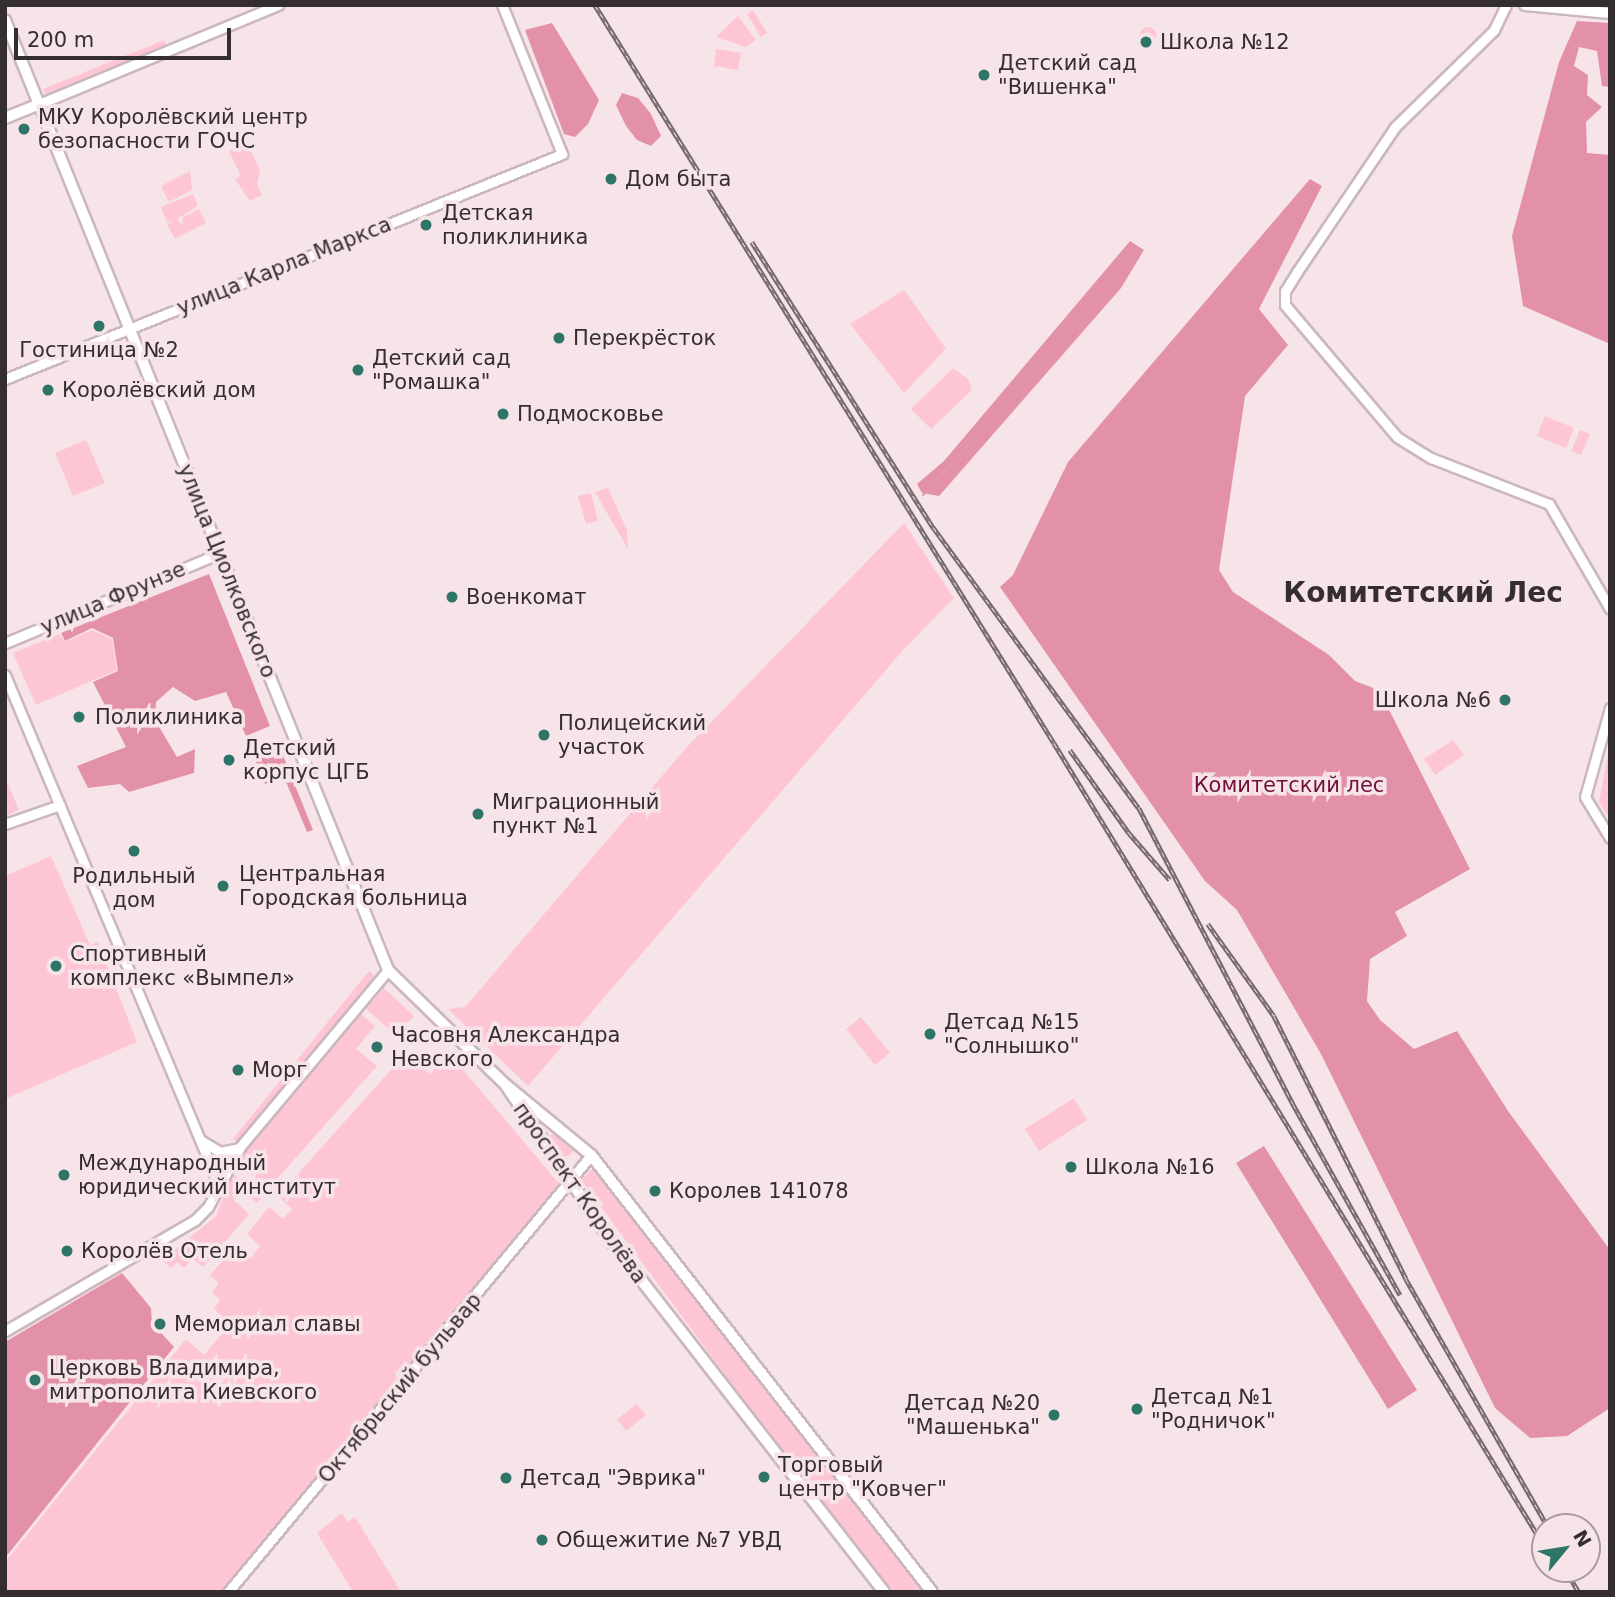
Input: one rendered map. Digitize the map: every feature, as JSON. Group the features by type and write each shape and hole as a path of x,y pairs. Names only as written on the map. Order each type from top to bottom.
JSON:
{"main road":[{"path":"1525,5 1610,13"},
{"name":"улица Циолковского","path":"5,20 388,970 504,1083"},
{"path":"5,118 39,104"},
{"name":"проспект Королёва","path":"504,1083 591,1155 932,1592"},
{"name":"проспект Королёва","path":"504,1083 641,1281 884,1592"}],"street":[{"path":"39,104 278,5"},
{"name":"улица Карла Маркса","path":"5,379 562,154 502,5"},
{"path":"1506,5 1494,30 1395,127 1285,291 1285,305 1361,398 1411,447 1549,503 1610,609"},
{"name":"улица Фрунзе","path":"5,643 220,553"},
{"path":"5,675 218,1183"},
{"path":"1610,708 1586,800 1610,838"},
{"path":"5,824 60,805"},
{"path":"5,1331 195,1220 208,1207 218,1183 240,1147 388,970"},
{"path":"546,1147 545,1137 558,1126"},
{"path":"198,1138 212,1151 240,1147"},
{"name":"Октябрьский бульвар","path":"228,1592 571,1183 591,1155"}],"shaded area":[{"path":"753,10 767,33 761,37 747,14"},
{"path":"738,16 756,40 746,47 716,37"},
{"path":"1148,27 1156,35 1148,43 1140,35"},
{"path":"164,40 168,49 47,98 43,89"},
{"path":"716,49 741,53 738,70 714,66"},
{"path":"247,142 260,170 257,184 262,195 250,201 235,179 241,176 229,151"},
{"path":"190,171 192,190 169,202 161,186"},
{"path":"193,194 198,206 177,219 182,225 183,217 199,209 206,223 175,239 167,224 172,221 167,222 161,207"},
{"path":"904,290 946,349 904,393 850,324"},
{"path":"953,368 968,379 972,390 931,429 911,409"},
{"path":"1545,416 1574,428 1566,448 1537,436"},
{"path":"1580,430 1590,434 1581,455 1571,451"},
{"path":"86,440 105,483 73,496 55,453"},
{"path":"608,488 627,530 628,549 595,492"},
{"path":"591,493 598,521 586,524 578,496"},
{"path":"904,523 954,598 904,649 528,1086 448,1009 465,1007 685,749"},
{"path":"92,630 112,639 117,670 36,705 13,653 59,634 65,642"},
{"path":"1453,740 1464,755 1435,775 1424,759"},
{"path":"1610,744 1610,819 1599,802"},
{"path":"5,777 19,810 5,816"},
{"name":"Спортивный комплекс «Вымпел»","path":"51,856 90,945 98,942 137,1042 5,1099 5,876"},
{"path":"369,971 378,979 240,1144 233,1139"},
{"path":"384,988 414,1016 396,1035 366,1009"},
{"path":"361,1014 375,1026 356,1049 377,1066 270,1187 261,1183 236,1162"},
{"path":"861,1017 890,1053 875,1065 846,1029"},
{"path":"406,1053 430,1074 449,1053 561,1186 222,1592 5,1592 5,1562 186,1339 204,1355 230,1324 214,1309 220,1300 212,1292 219,1283 210,1275 236,1246 251,1258 260,1246 247,1234 269,1207 283,1219 292,1209 278,1196"},
{"path":"1074,1098 1087,1120 1039,1151 1025,1129"},
{"path":"561,1134 575,1148 569,1156 559,1157 549,1143 550,1135"},
{"path":"594,1167 922,1592 893,1592 735,1388 581,1180"},
{"path":"232,1173 261,1198 257,1203 242,1190 234,1200 249,1214 203,1267 192,1259 184,1268 177,1262 171,1268 162,1260 216,1216"},
{"path":"637,1404 646,1415 626,1431 617,1419"},
{"path":"342,1513 347,1522 355,1517 401,1592 353,1592 317,1533"}],"green space":[{"path":"1577,21 1610,23 1610,87 1602,86 1597,51 1579,47 1574,66 1588,75 1587,95 1602,107 1586,122 1587,153 1610,155 1610,344 1523,306 1512,236 1559,62"},
{"path":"552,23 599,100 588,124 575,137 564,134 525,30"},
{"path":"622,93 638,98 651,114 661,136 651,146 637,140 626,126 616,105"},
{"name":"Комитетский лес","path":"1310,179 1322,186 1259,309 1288,345 1245,396 1219,570 1233,592 1329,655 1355,681 1379,690 1470,869 1395,912 1407,936 1370,959 1367,1001 1380,1020 1414,1049 1457,1031 1508,1111 1610,1250 1610,1408 1567,1436 1530,1438 1495,1408 1321,1054 1237,910 1205,881 1000,587 1013,575 1068,462"},
{"path":"1130,241 1144,250 1121,288 939,496 922,493 917,484 944,461"},
{"path":"209,574 270,726 246,736 226,692 195,701 173,687 156,702 155,720 177,757 195,749 194,773 129,792 120,784 88,788 77,766 126,747 93,682 118,671 113,638 92,628 65,641 61,633"},
{"path":"278,743 313,830 307,832 284,777 265,784 252,752"},
{"path":"1264,1146 1417,1390 1388,1409 1236,1163"},
{"path":"122,1273 151,1308 152,1323 174,1347 5,1558 5,1342"}],"waterway":[{"path":"923,495 975,438"}],"railway":[{"path":"595,5 1054,743 1531,1524"},
{"path":"752,242 933,527 1139,808 1293,1104 1400,1295"},
{"path":"1070,750 1129,833 1170,880"},
{"path":"1208,924 1274,1016 1406,1279 1540,1513"},
{"path":"1574,1583 1579,1592"}],"place":[{"name":"Школа №12","path":"1146,42"},
{"name":"Детский сад \"Вишенка\"","path":"984,75"},
{"name":"МКУ Королёвский центр безопасности ГОЧС","path":"24,129"},
{"name":"Дом быта","path":"611,179"},
{"name":"Детская поликлиника","path":"426,225"},
{"name":"Гостиница №2","path":"99,326"},
{"name":"Перекрёсток","path":"559,338"},
{"name":"Детский сад \"Ромашка\"","path":"358,370"},
{"name":"Королёвский дом","path":"48,390"},
{"name":"Подмосковье","path":"503,414"},
{"name":"Военкомат","path":"452,597"},
{"name":"Школа №6","path":"1505,700"},
{"name":"Поликлиника","path":"79,717"},
{"name":"Полицейский участок","path":"544,735"},
{"name":"Детский корпус ЦГБ","path":"229,760"},
{"name":"Миграционный пункт №1","path":"478,814"},
{"name":"Родильный дом","path":"134,851"},
{"name":"Центральная Городская больница","path":"223,886"},
{"name":"Спортивный комплекс «Вымпел»","path":"56,966"},
{"name":"Детсад №15 \"Солнышко\"","path":"930,1034"},
{"name":"Часовня Александра Невского","path":"377,1047"},
{"name":"Морг","path":"238,1070"},
{"name":"Школа №16","path":"1071,1167"},
{"name":"Международный юридический институт","path":"64,1175"},
{"name":"Королев 141078","path":"655,1191"},
{"name":"Королёв Отель","path":"67,1251"},
{"name":"Мемориал славы","path":"160,1324"},
{"name":"Церковь Владимира, митрополита Киевского","path":"35,1380"},
{"name":"Детсад №1 \"Родничок\"","path":"1137,1409"},
{"name":"Детсад №20 \"Машенька\"","path":"1054,1415"},
{"name":"Торговый центр \"Ковчег\"","path":"764,1477"},
{"name":"Детсад \"Эврика\"","path":"506,1478"},
{"name":"Общежитие №7 УВД","path":"542,1540"}],"district":[{"name":"Комитетский Лес","path":"1423,593"}]}
